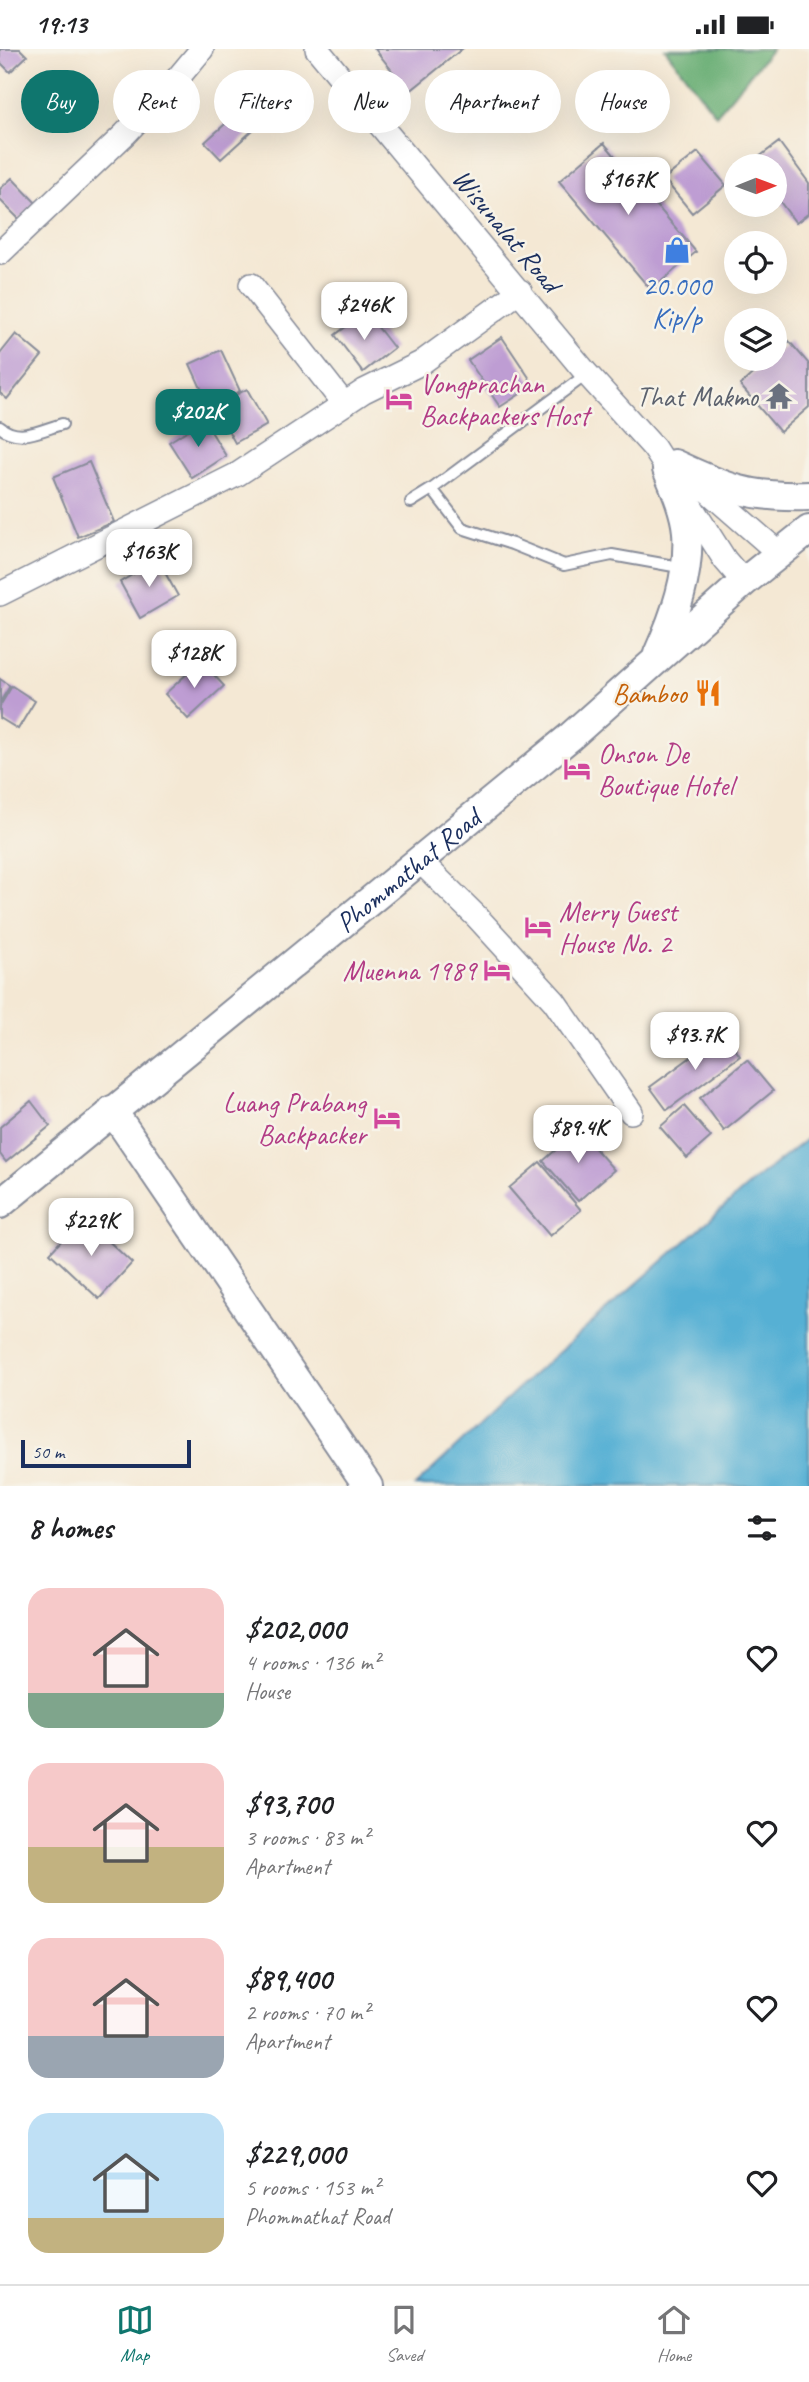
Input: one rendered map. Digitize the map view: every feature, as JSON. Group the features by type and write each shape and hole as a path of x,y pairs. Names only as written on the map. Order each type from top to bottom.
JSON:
{"street":[{"path":"0,253 125,134 202,49"},
{"name":"Wisunalat Road","path":"317,49 587,374 665,460 725,561 744,582"},
{"path":"251,285 344,404"},
{"path":"0,594 238,474 365,391 421,363 520,291"},
{"path":"665,460 724,487 743,492 774,496 809,496"},
{"path":"654,661 674,617 685,568 687,531 665,460"},
{"name":"Wisunalat Road","path":"665,460 715,496 780,554"},
{"name":"Phommathat Road","path":"0,1204 112,1109 570,737 744,582 809,530"},
{"path":"419,860 477,917 554,1000 631,1112"},
{"path":"112,1109 368,1486"}],"lane":[{"path":"411,502 587,374"},
{"path":"0,427 20,436 62,424"},
{"path":"432,489 462,528 564,565 612,555 685,568"}],"green space":[{"path":"665,49 772,49 716,115"}],"water":[{"path":"809,1137 809,1486 415,1486 527,1380 756,1179"}],"building":[{"path":"0,49 20,49 27,56 10,72 0,62"},
{"path":"375,49 462,49 436,70 425,70 425,79 411,90 411,70 392,70"},
{"path":"215,133 250,133 221,159 205,142"},
{"path":"779,142 788,154 787,154 763,154"},
{"path":"604,143 696,252 651,290 559,181"},
{"path":"698,152 724,183 724,187 692,213 664,179"},
{"path":"788,154 809,183 809,213 796,223 788,212"},
{"path":"12,178 36,203 19,219 0,200 0,189"},
{"path":"366,312 394,348 363,372 335,335"},
{"path":"16,334 42,356 7,399 0,393 0,354"},
{"path":"502,337 534,385 500,407 468,360"},
{"name":"That Makmo","path":"789,341 809,364 809,407 780,432 740,385 756,371 787,371"},
{"path":"221,350 240,391 209,406 190,364"},
{"path":"247,389 267,425 235,443 215,406"},
{"path":"204,420 226,456 192,478 169,442"},
{"path":"89,462 114,522 78,537 53,477"},
{"path":"158,560 178,596 140,618 120,582"},
{"path":"201,661 224,686 188,719 165,694"},
{"path":"0,679 10,686 0,702"},
{"path":"12,686 35,701 18,729 0,718 0,706"},
{"path":"724,1033 740,1056 667,1110 650,1087"},
{"path":"747,1060 773,1091 724,1131 700,1098"},
{"path":"31,1101 50,1126 6,1162 0,1154 0,1127"},
{"path":"684,1106 711,1137 687,1158 660,1127"},
{"path":"579,1130 614,1170 578,1201 543,1161"},
{"path":"540,1162 581,1210 550,1236 509,1188"},
{"path":"83,1217 132,1263 99,1299 50,1253"}],"place":[{"name":"20.000 Kip/p","path":"677,250"},
{"name":"That Makmo","path":"779,396"},
{"name":"Vongprachan Backpackers Host","path":"399,399"},
{"name":"Bamboo","path":"708,693"},
{"name":"Onson De Boutique Hotel","path":"577,769"},
{"name":"Merry Guest House No. 2","path":"538,927"},
{"name":"Muenna 1989","path":"497,970"},
{"name":"Luang Prabang Backpacker","path":"387,1118"}]}
